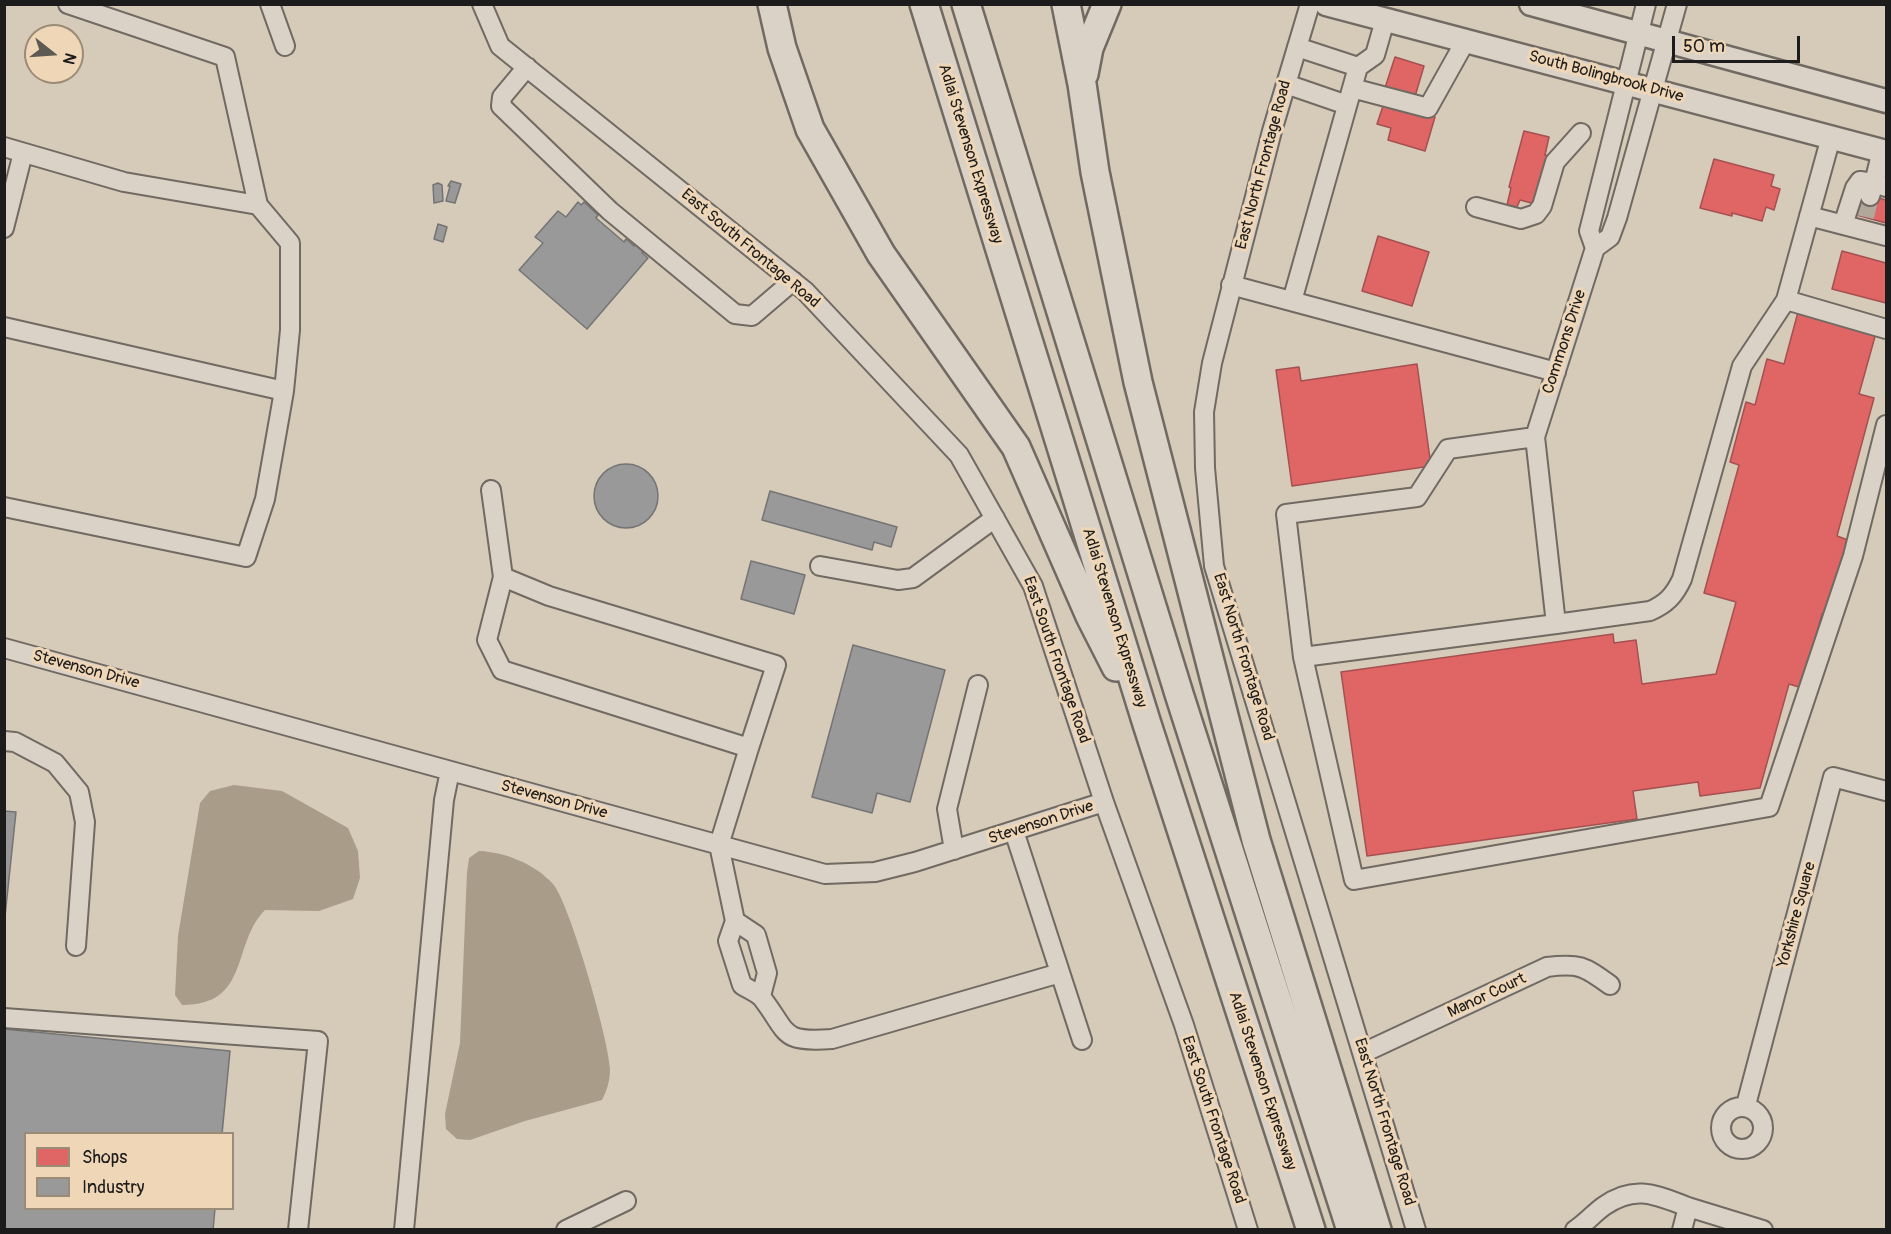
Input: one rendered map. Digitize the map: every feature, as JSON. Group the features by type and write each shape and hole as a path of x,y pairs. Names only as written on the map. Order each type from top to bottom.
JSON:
{"highway":[{"path":"771,4 782,48 810,129 881,254 1016,447 1089,616 1147,724"},
{"name":"Adlai Stevenson Expressway","path":"924,4 1147,724 1311,1230"},
{"path":"966,4 1180,697 1351,1230"},
{"path":"1066,4 1082,84 1095,172 1141,393 1256,840 1377,1230"},
{"path":"1082,84 1089,48 1107,4"}],"main road":[{"name":"South Bolingbrook Drive","path":"1326,4 1884,151"},
{"path":"1532,4 1887,101"}],"street":[{"path":"4,507 246,557 265,499 284,391 290,330 290,243 258,205 225,57 68,4"},
{"path":"270,4 285,46"},
{"name":"East South Frontage Road","path":"482,4 500,46 794,281 959,455 1033,586 1104,802 1184,1025 1248,1230"},
{"name":"East North Frontage Road","path":"1310,4 1231,285 1212,363 1204,412 1205,468 1214,566 1416,1230"},
{"name":"Commons Drive","path":"1595,248 1589,231 1646,4"},
{"name":"Commons Drive","path":"1535,436 1595,248 1610,237 1655,89 1677,4"},
{"path":"1292,301 1358,67 1375,55 1385,20"},
{"path":"1286,84 1428,108 1466,40"},
{"path":"1297,47 1358,67"},
{"path":"527,67 502,98 501,106 610,211 735,314 752,316 794,281"},
{"path":"1476,207 1521,219 1536,214 1542,206 1555,162 1581,133"},
{"path":"1303,657 1650,611 1664,605 1676,593 1682,579 1742,366 1786,300 1831,137"},
{"path":"4,147 124,182 258,205"},
{"path":"1843,225 1855,188 1860,181 1877,188 1884,151"},
{"path":"4,228 23,153"},
{"path":"1809,216 1843,225 1863,224 1887,236"},
{"path":"1231,285 1556,372"},
{"path":"1786,300 1887,329"},
{"path":"4,327 284,391"},
{"path":"1556,624 1535,436 1448,448 1417,497 1325,507 1286,514 1303,657 1354,880 1768,807 1853,556 1887,425"},
{"path":"491,490 503,578 487,640 502,670 749,748"},
{"path":"820,566 897,580 913,578 995,518"},
{"path":"503,578 549,596 777,665 719,845 735,921 728,940 742,985 761,996 780,1028 791,1037 811,1041 831,1039 1060,973"},
{"name":"Stevenson Drive","path":"4,648 825,874 875,872 954,850 1104,802"},
{"path":"954,850 947,809 978,685"},
{"path":"4,741 15,742 55,763 79,792 85,822 76,946"},
{"path":"404,1230 444,800 450,771"},
{"name":"Yorkshire Square","path":"1746,1105 1833,777 1887,791"},
{"path":"1014,831 1082,1040"},
{"path":"735,921 756,935 767,973 761,996"},
{"name":"Manor Court","path":"1363,1053 1547,967 1569,964 1584,966 1610,985"},
{"path":"4,1018 318,1041 298,1230"},
{"path":"1575,1230 1604,1206 1624,1195 1643,1192 1763,1230"},
{"path":"566,1230 626,1201"},
{"path":"1682,1230 1688,1207"}],"shaded area":[{"path":"234,785 282,791 348,828 358,851 360,878 353,899 319,911 265,910 247,939 230,984 219,995 204,1002 182,1005 175,995 178,936 200,803 210,791"},
{"path":"479,851 519,860 538,871 553,884 569,917 588,974 610,1069 608,1085 602,1100 525,1121 470,1140 457,1139 446,1129 445,1114 460,1043 467,873 469,858"}],"building: Shops":[{"path":"1395,57 1424,66 1414,100 1384,91"},
{"path":"1384,103 1435,117 1425,151 1388,140 1391,128 1377,124"},
{"path":"1524,131 1549,137 1545,155 1548,156 1535,204 1520,200 1517,207 1507,205 1511,188 1509,187"},
{"path":"1714,159 1774,175 1771,186 1780,189 1774,210 1766,207 1762,221 1700,208"},
{"path":"1858,193 1886,200 1886,223 1853,214"},
{"path":"1378,236 1429,252 1412,306 1362,291"},
{"path":"1842,251 1886,263 1886,303 1832,289"},
{"path":"1798,312 1876,333 1859,394 1874,398 1837,536 1848,540 1828,615 1822,614 1802,688 1789,684 1760,788 1700,796 1698,782 1633,791 1637,819 1367,856 1341,672 1613,634 1614,643 1636,640 1642,684 1716,674 1736,602 1704,593 1739,465 1730,462 1746,402 1755,405 1767,359 1784,364"},
{"path":"1417,364 1431,466 1292,486 1276,370 1299,367 1301,381"}],"building: Industry":[{"path":"451,181 461,184 455,203 446,201"},
{"path":"438,183 442,185 443,201 434,203 433,185"},
{"path":"578,202 581,205 584,202 598,215 596,218 624,242 626,239 634,246 639,241 646,247 642,253 648,258 587,329 519,270 543,243 535,237 558,211 566,217"},
{"path":"438,224 447,227 443,242 434,239"},
{"path":"620,464 632,464 649,473 656,484 658,496 656,508 649,519 632,528 620,528 608,523 599,514 594,502 594,490 599,478 608,469"},
{"path":"770,491 897,527 891,547 874,542 872,550 762,520"},
{"path":"751,561 805,575 794,614 741,599"},
{"path":"853,645 945,670 910,802 877,793 872,813 812,797"},
{"path":"4,811 16,812 4,926"},
{"path":"4,1029 230,1051 222,1132 24,1132 24,1210 215,1210 213,1230 4,1230"}],"tunnel":[{"path":"1865,217 1870,196"}]}
